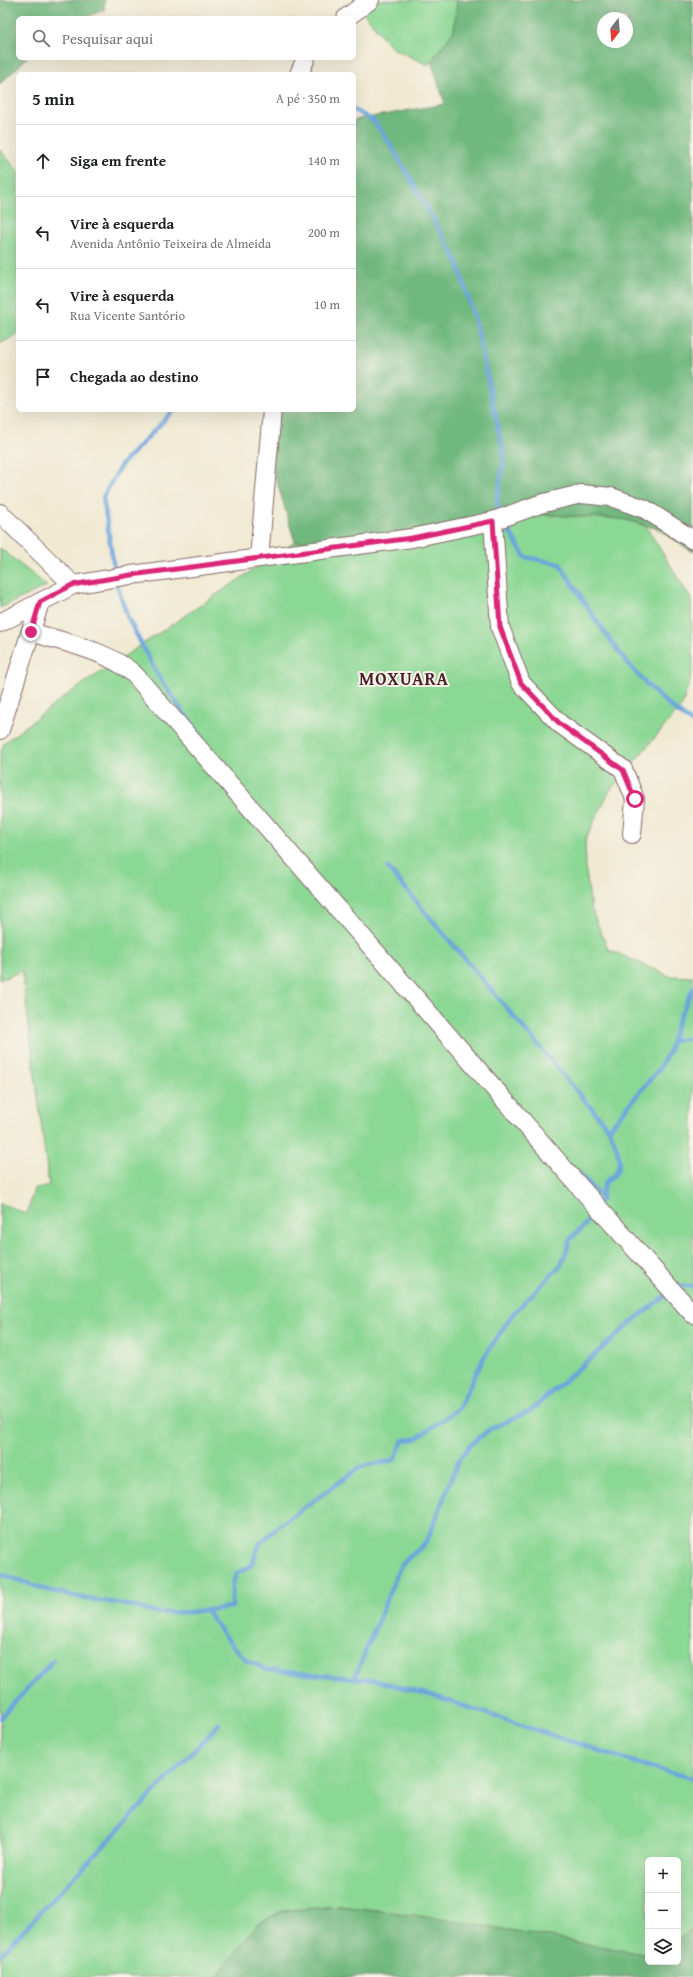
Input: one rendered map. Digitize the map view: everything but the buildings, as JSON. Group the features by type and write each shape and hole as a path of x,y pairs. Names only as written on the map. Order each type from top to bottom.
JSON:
{"street":[{"path":"349,16 370,0"},
{"path":"300,72 305,60"},
{"path":"260,558 272,412"},
{"path":"0,623 72,585 131,575 412,538 493,521 540,504 580,494 611,497 645,509 693,540"},
{"path":"0,513 72,585"},
{"path":"493,521 500,627 521,683 560,724 623,770 635,799 632,834"},
{"path":"0,730 40,602"},
{"path":"31,632 106,656 122,663 134,674 568,1174 693,1314"}],"green space":[{"path":"0,0 105,0 104,10 88,16 16,16 16,60 25,60 0,84"},
{"path":"353,0 457,0 454,31 428,65 392,48"},
{"path":"457,0 693,0 693,552 658,529 623,519 533,514 363,537 295,542 270,459 277,412 356,412 356,120 445,104 431,61 454,31"},
{"path":"0,150 16,169 16,335 0,344"},
{"path":"533,514 623,519 646,526 691,599 693,669 682,706 610,790 585,840 586,871 591,908 608,949 669,976 693,977 693,1930 681,1937 681,1857 645,1857 645,1954 392,1912 340,1906 283,1911 259,1923 216,1977 0,1977 0,1203 27,1214 34,1189 49,1186 22,971 0,980 0,754 4,743 71,692 295,542 363,537"},
{"path":"0,548 47,586 0,608"},
{"path":"340,1906 456,1921 645,1954 645,1965 681,1965 681,1937 693,1930 693,1977 216,1977 259,1923 283,1911"}],"waterway":[{"path":"356,111 374,121 392,147 457,261 476,324 504,455 497,502 500,515"},
{"path":"115,574 103,497 121,465 172,412"},
{"path":"503,521 525,557 560,564 618,651 653,690 693,723"},
{"path":"116,581 127,616 157,674 202,739"},
{"path":"388,868 609,1129 616,1145 619,1164 615,1174 605,1183 599,1203"},
{"path":"609,1129 659,1069 669,1051 677,1023 693,988"},
{"path":"672,1041 693,1038"},
{"path":"579,1173 602,1198"},
{"path":"0,1574 47,1590 82,1598 123,1604 158,1613 190,1612 232,1607 232,1585 237,1573 251,1566 260,1543 280,1525 359,1468 395,1459 403,1440 416,1439 459,1408 483,1359 512,1315 561,1265 571,1238 585,1225 595,1210"},
{"path":"676,1289 681,1286 693,1286"},
{"path":"355,1677 399,1569 402,1564 428,1539 458,1462 469,1446 490,1429 530,1411 639,1316 669,1293"},
{"path":"207,1611 222,1633 246,1660 267,1670 375,1680 430,1695 646,1766 693,1778"},
{"path":"0,1718 53,1661"},
{"path":"0,1955 219,1724"}],"district":[{"name":"MOXUARA","path":"404,678"}],"route":[{"path":"31,632 40,602 72,585 131,575 412,538 493,521 500,627 521,683 560,724 602,753 623,770 635,799"}]}
